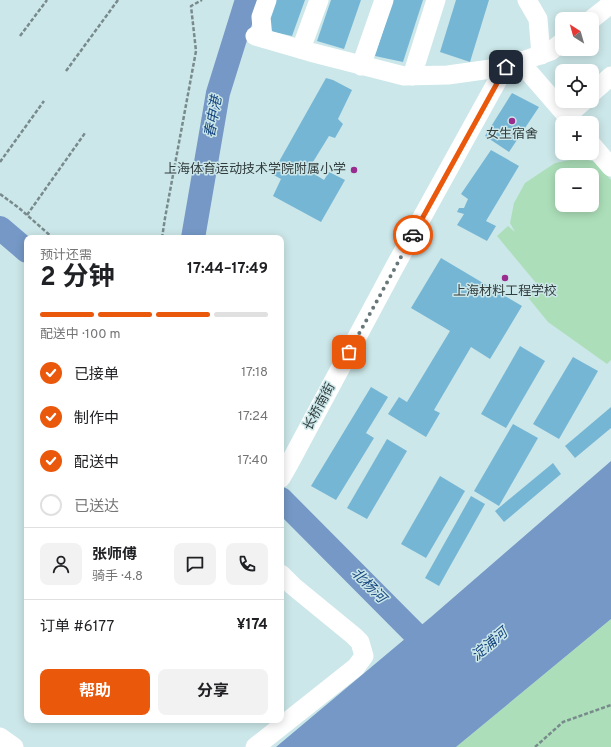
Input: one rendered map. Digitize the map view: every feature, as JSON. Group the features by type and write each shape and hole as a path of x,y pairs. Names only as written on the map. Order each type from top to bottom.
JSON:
{"street":[{"path":"266,0 261,16 259,37 361,66 404,76 448,76 513,65 551,51 555,48"},
{"path":"301,49 319,0"},
{"path":"361,66 384,0"},
{"path":"412,76 436,0"},
{"path":"527,0 538,19 541,55"},
{"path":"513,65 566,116"},
{"name":"长桥南街","path":"284,471 398,261 513,65"},
{"path":"599,87 611,76"},
{"path":"599,152 610,162"},
{"path":"255,747 356,667 364,656 360,642 354,636 284,577"},
{"path":"0,737 14,747"}],"path":[{"path":"20,36 47,0"},
{"path":"66,71 118,0"},
{"path":"162,235 196,51 191,6 202,0"},
{"path":"0,162 44,101"},
{"path":"27,216 85,134"},
{"path":"0,194 49,235"},
{"path":"535,747 563,722 611,705"}],"green space":[{"path":"570,160 588,160 596,162 611,180 611,360 607,364 548,322 526,295 536,283 497,236 508,226 515,232 510,223 514,203 525,183 555,163"},
{"path":"611,619 611,747 456,747"}],"water":[{"name":"淀浦河","path":"611,461 611,619 456,747 276,747 431,617"}],"building":[{"path":"275,0 305,0 292,36 265,30"},
{"path":"331,0 361,0 344,49 317,41"},
{"path":"393,0 423,0 403,62 375,56"},
{"path":"456,0 489,0 470,62 440,52"},
{"path":"326,78 352,90 338,119 343,124 335,138 329,136 308,170 324,180 329,172 345,180 321,222 273,196 281,179 272,174"},
{"name":"女生宿舍","path":"512,93 539,107 509,152 485,136"},
{"path":"491,150 519,166 486,221 496,226 487,241 457,225 464,214 457,212 459,208 464,208 468,199 461,194"},
{"path":"441,258 522,306 490,359 471,347 434,410 440,413 426,437 388,414 399,397 407,402 450,331 411,308"},
{"path":"520,346 545,361 506,428 481,414"},
{"path":"573,357 598,371 559,439 533,424"},
{"path":"371,387 388,397 366,433 374,438 336,500 311,486"},
{"path":"611,407 611,428 575,458 565,446"},
{"path":"513,424 538,438 499,506 474,491"},
{"path":"387,439 407,451 367,519 347,508"},
{"path":"553,463 561,474 504,522 495,511"},
{"path":"440,476 465,491 426,558 401,544"},
{"path":"471,496 485,504 439,586 425,578"}],"waterway":[{"name":"春申港","path":"194,235 218,93 247,0"},
{"name":"北杨河","path":"0,228 24,248"},
{"name":"北杨河","path":"284,502 436,655"}],"way so far":[{"path":"349,352 413,235"}],"place":[{"name":"女生宿舍","path":"512,121"},
{"name":"上海体育运动技术学院附属小学","path":"354,170"},
{"name":"上海材料工程学校","path":"505,278"}],"route":[{"path":"413,235 506,67"}]}
